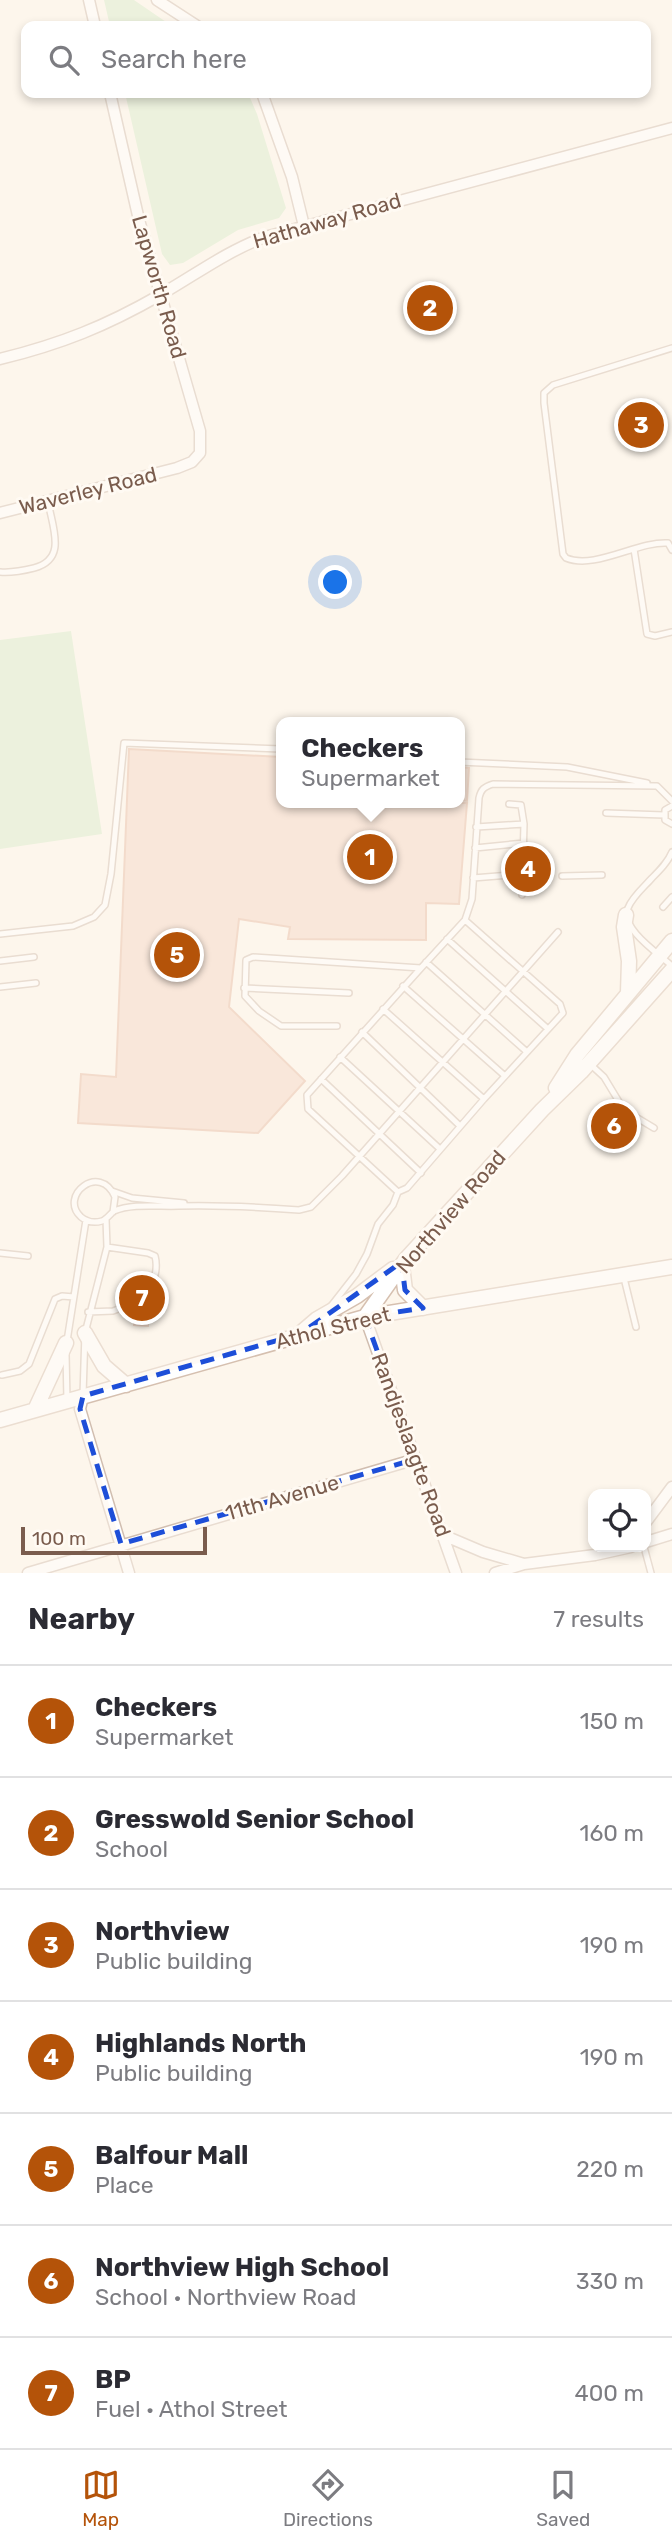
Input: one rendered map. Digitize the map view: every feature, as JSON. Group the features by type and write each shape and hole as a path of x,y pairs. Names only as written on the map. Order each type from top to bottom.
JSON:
{"main road":[{"path":"626,915 624,927 629,961 628,993"},
{"name":"Northview Road","path":"542,1110 577,1055 672,941"},
{"name":"Northview Road","path":"365,1317 404,1263 542,1110 589,1063 672,968"},
{"path":"404,1263 405,1290 423,1308"},
{"path":"300,1334 404,1263"},
{"name":"Athol Street","path":"0,1420 67,1400 82,1402 125,1385 365,1317 672,1266"},
{"path":"85,1333 104,1366 125,1385"},
{"path":"35,1410 66,1343"}],"street":[{"path":"89,0 94,21"},
{"path":"158,0 190,21"},
{"name":"Lapworth Road","path":"111,98 139,220 201,440 197,458 177,468"},
{"path":"264,98 292,177 304,226"},
{"name":"Hathaway Road","path":"0,359 90,332 160,295 240,247 304,226 672,128"},
{"name":"Waverley Road","path":"0,513 177,468"},
{"name":"Randjeslaagte Road","path":"365,1317 457,1573"},
{"path":"82,1402 129,1573"},
{"name":"11th Avenue","path":"28,1573 416,1459"},
{"path":"651,1515 672,1487"},
{"path":"443,1535 483,1552 524,1564"},
{"path":"651,1542 672,1535"},
{"path":"495,1573 524,1564 607,1552"}],"lane":[{"path":"671,547 656,543 617,556 576,560 569,560 563,554 544,393 547,388 561,382 672,348"},
{"path":"0,572 9,573 44,565 54,556 48,501"},
{"path":"634,549 647,634 655,636 672,632"},
{"path":"0,934 73,926 94,917 106,905 124,743 276,749"},
{"path":"465,762 567,767 657,786 672,804 664,815 665,820 672,824"},
{"path":"398,1192 308,1109 307,1095 465,920 472,899 481,790 493,784 657,786"},
{"path":"509,804 521,805 524,824 522,895"},
{"path":"606,813 664,815"},
{"path":"476,827 524,824"},
{"path":"475,848 524,843"},
{"path":"672,852 664,866 628,906 626,915 629,925 672,968"},
{"path":"473,878 522,874"},
{"path":"562,876 602,875"},
{"path":"663,907 672,897"},
{"path":"326,1314 356,1274 378,1224 393,1205 398,1192 407,1188 563,1013 560,1004 465,920"},
{"path":"113,1212 146,1206 191,1205 299,1210 311,1207 342,1176 558,932"},
{"path":"447,939 548,1029"},
{"path":"0,961 34,957"},
{"path":"337,1026 276,1025 250,1002 244,988 245,963 253,957 421,968"},
{"path":"426,962 527,1052"},
{"path":"0,988 36,983"},
{"path":"403,986 505,1076"},
{"path":"244,988 349,993"},
{"path":"383,1009 484,1099"},
{"path":"362,1032 460,1126"},
{"path":"340,1057 440,1149"},
{"path":"589,1063 604,1077 624,1110 654,1128"},
{"path":"321,1079 421,1172"},
{"path":"112,1191 115,1205 113,1212 106,1219 100,1222 81,1217 75,1205 78,1191 88,1183 101,1182 112,1191 132,1198 191,1205"},
{"path":"82,1402 85,1333 88,1312 107,1247 106,1219"},
{"path":"67,1400 66,1343 86,1220"},
{"path":"107,1247 155,1256 154,1281 149,1290"},
{"path":"0,1253 28,1256"},
{"path":"624,1275 636,1327"},
{"path":"2,1375 24,1369 29,1364 55,1299 62,1296 74,1297"},
{"path":"88,1312 113,1311 134,1303"},
{"path":"647,1552 651,1573"}],"highlighted area":[{"path":"406,1259 402,1266 405,1290 423,1308 365,1317 416,1459 121,1544 80,1409 83,1396 300,1334"}],"green space":[{"path":"104,0 134,0 165,21 109,21"},
{"path":"126,98 250,98 286,208 279,218 238,230 183,263 170,265 162,254"},
{"path":"71,631 102,834 0,849 0,640"}],"building":[{"path":"129,749 276,757 276,808 465,808 467,803 459,904 426,903 426,940 288,939 290,927 239,919 229,1007 305,1081 258,1133 78,1123 81,1074 116,1077"},
{"path":"465,768 469,768 465,801"},
{"path":"136,1273 150,1274 144,1289 149,1295 148,1326 134,1325 134,1308 139,1303 135,1298"}],"place":[{"name":"Gresswold Senior School","path":"430,308"},
{"name":"Northview","path":"641,425"},
{"name":"Checkers","path":"370,857"},
{"name":"Highlands North","path":"528,869"},
{"name":"Balfour Mall","path":"177,955"},
{"name":"Northview High School","path":"614,1126"},
{"name":"BP","path":"142,1298"}]}
